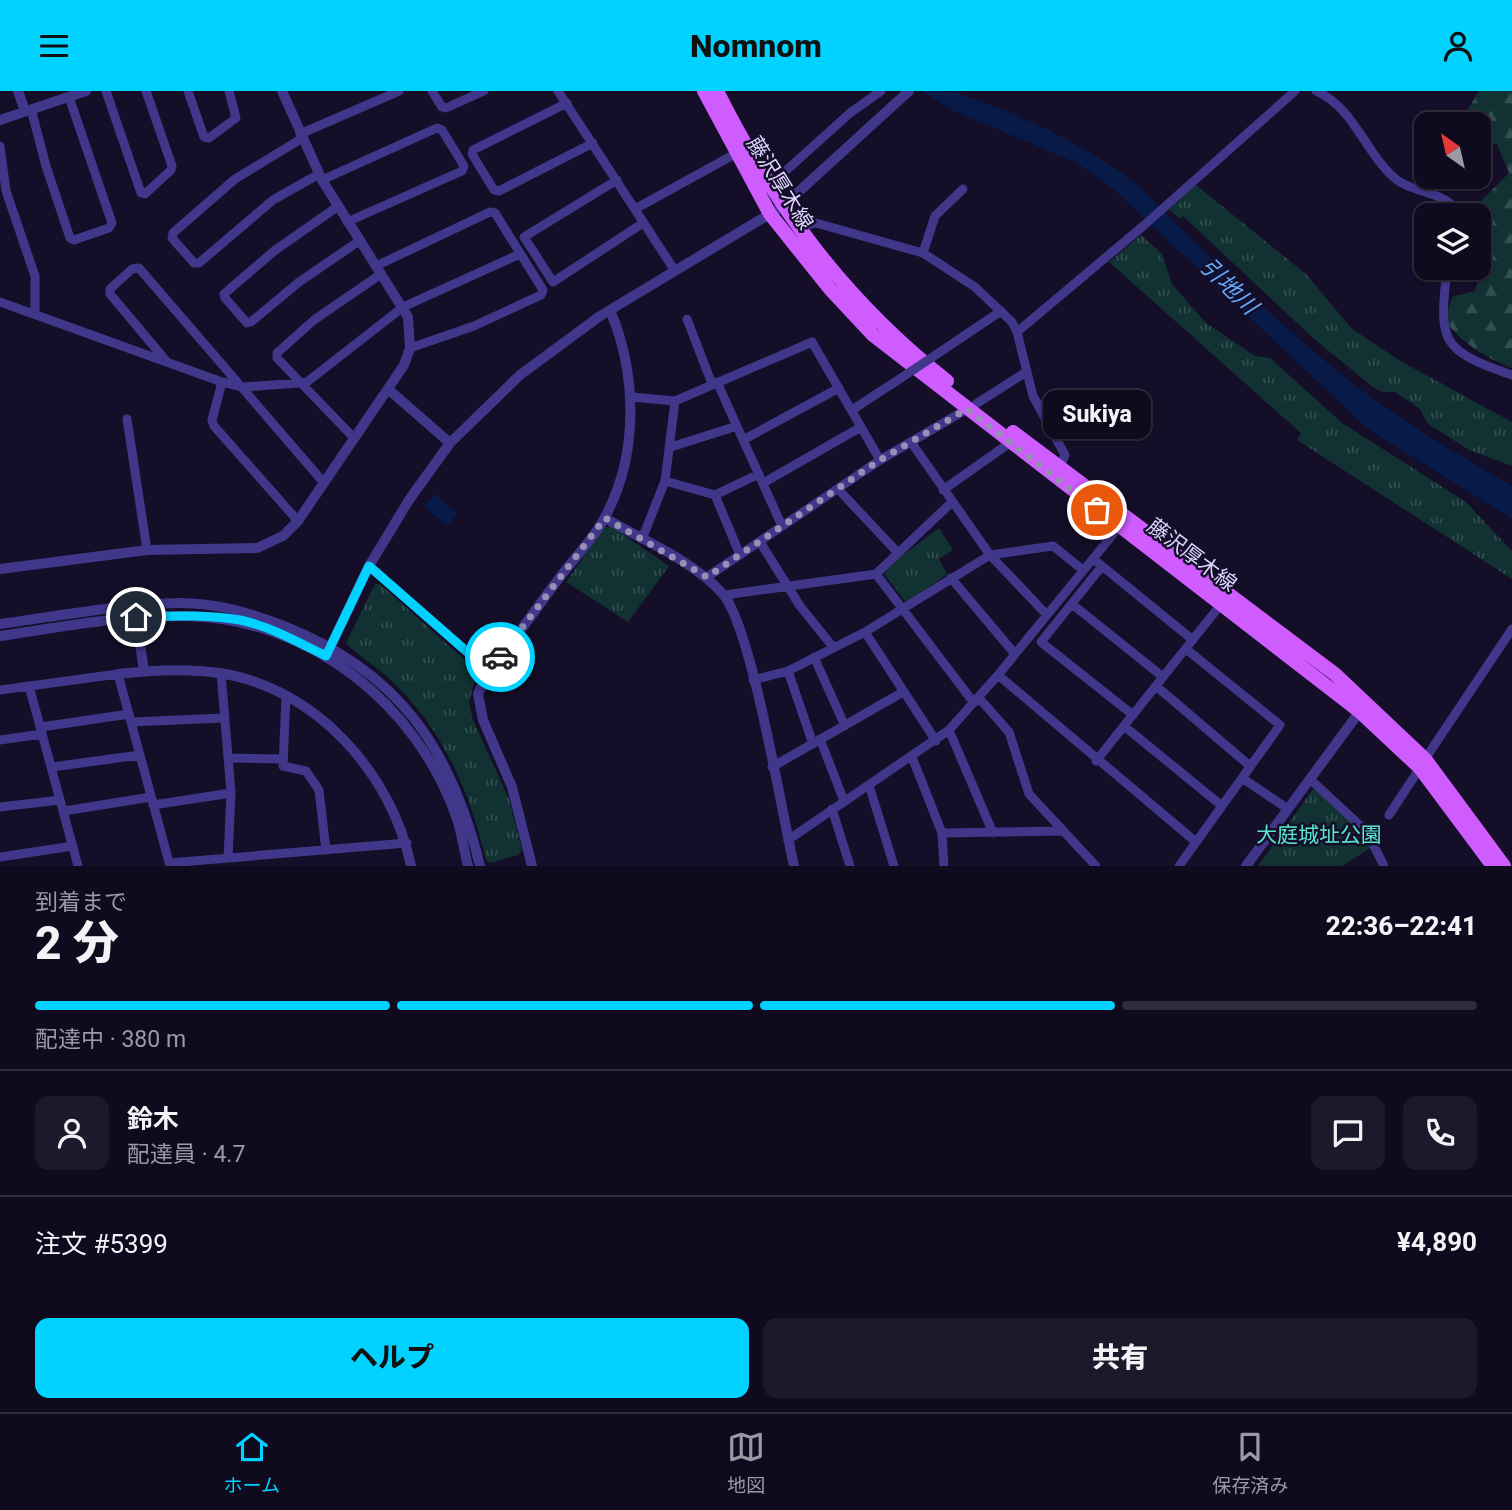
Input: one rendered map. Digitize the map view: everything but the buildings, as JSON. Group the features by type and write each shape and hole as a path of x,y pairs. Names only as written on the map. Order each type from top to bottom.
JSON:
{"main road":[{"name":"藤沢厚木線","path":"704,91 736,154 830,289 873,335 1335,674 1363,706 1451,789 1504,866"},
{"name":"藤沢厚木線","path":"717,91 769,186 776,210 797,227 840,283 881,326 1011,442 1057,472 1119,527 1363,706"},
{"name":"藤沢厚木線","path":"1423,764 1493,866"}],"street":[{"path":"18,91 28,110 70,238 74,240 109,228 112,223 69,97"},
{"path":"0,120 86,91"},
{"path":"106,91 141,193 145,194 172,166 146,91"},
{"path":"188,91 204,137 209,138 236,118 229,91"},
{"path":"0,569 147,550 257,548 283,536 298,521 388,389 410,348 411,331 403,307 321,177 300,137 282,91"},
{"path":"347,222 462,171 464,166 442,130 438,128 273,200 199,263 194,263 172,238 173,233 235,179 300,137 399,91"},
{"path":"432,91 442,107 446,108 484,91"},
{"path":"558,91 675,271"},
{"path":"769,186 850,113 881,91"},
{"path":"328,652 369,566 409,500 450,443 520,375 610,310 776,210 907,91"},
{"path":"1017,332 1142,227 1295,91"},
{"path":"1316,91 1344,110 1370,149 1398,180 1450,203"},
{"path":"567,103 473,150 472,154 494,190 499,191 593,143"},
{"path":"0,146 6,191 35,276 35,313"},
{"path":"635,209 736,154"},
{"path":"617,180 524,237 553,282 643,223"},
{"path":"923,253 934,216 964,189"},
{"path":"338,207 274,251 224,294 225,298 247,323 251,322 299,282 359,241"},
{"path":"354,437 277,358 277,353 378,270 490,212 495,213 542,290 541,295 474,326 410,348"},
{"path":"797,227 816,223 923,253 967,280 1001,311 1017,332 1038,410 1065,455 1057,472"},
{"path":"0,302 222,382 243,387 300,383 307,382 403,307 520,254"},
{"path":"168,362 110,294 110,289 132,269 139,268 324,483"},
{"path":"1446,280 1442,314 1446,336 1472,359 1512,375"},
{"path":"530,866 512,787 483,720 478,694 489,671 605,518 623,464 631,397 629,367 610,310"},
{"path":"852,410 1001,311"},
{"path":"687,319 782,526"},
{"path":"631,397 675,401 812,342 880,460"},
{"path":"707,577 880,460 1026,372"},
{"path":"222,382 212,420 214,426 298,521"},
{"path":"743,440 839,388"},
{"path":"388,389 450,443"},
{"path":"642,540 665,481 675,401"},
{"path":"127,419 147,550"},
{"path":"671,447 737,426"},
{"path":"665,481 715,495 761,478 862,427"},
{"path":"911,442 951,503 990,555 1047,615"},
{"path":"943,491 1011,442"},
{"path":"838,489 898,553"},
{"path":"715,495 740,555"},
{"path":"725,595 876,574 951,503"},
{"path":"605,518 707,577 725,595 734,611 753,680 794,866"},
{"path":"788,839 949,730 998,675 1119,527"},
{"path":"760,542 832,647"},
{"path":"753,680 788,671 865,632 990,555 1053,546 1083,570"},
{"path":"1093,559 1192,640"},
{"path":"369,566 489,671"},
{"path":"1102,566 1041,642 1133,715"},
{"path":"876,574 976,700 1009,732 1029,794 1096,866"},
{"path":"951,578 1015,654"},
{"path":"0,624 182,603 245,610 362,667 420,725 447,768 467,815 480,866"},
{"path":"1096,761 1222,603"},
{"path":"1072,604 1163,677"},
{"path":"0,636 136,617 186,616 241,621 328,652 376,692 410,730 437,774 457,819 468,866"},
{"path":"136,617 144,671"},
{"path":"1389,815 1512,629"},
{"path":"865,632 936,741"},
{"path":"1179,866 1280,725 1185,649"},
{"path":"814,657 845,726"},
{"path":"0,690 178,669 221,673 286,696 340,734 366,766 387,800 407,843 411,866"},
{"path":"788,671 816,742 844,801"},
{"path":"221,673 231,793 229,858"},
{"path":"118,674 170,865 407,843"},
{"path":"998,675 1096,761 1196,842"},
{"path":"29,686 78,866"},
{"path":"1156,686 1250,766"},
{"path":"772,767 904,692"},
{"path":"286,696 283,766 306,771 319,790 326,850"},
{"path":"1246,866 1363,706"},
{"path":"0,740 42,730 130,718 224,718"},
{"path":"1124,726 1222,806"},
{"path":"949,730 993,833"},
{"path":"52,767 140,755"},
{"path":"912,757 942,833 944,866"},
{"path":"228,758 283,759"},
{"path":"1241,778 1288,809"},
{"path":"1310,779 1367,832 1384,866"},
{"path":"869,785 894,866"},
{"path":"64,811 231,793"},
{"path":"0,807 60,800"},
{"path":"832,809 850,866"},
{"path":"942,833 1062,831"},
{"path":"0,857 73,846"}],"green space":[{"path":"1479,91 1512,91 1512,368 1475,349 1445,321 1452,297 1475,291 1478,280 1491,280 1491,203 1479,203 1509,173 1497,144 1491,144 1491,112 1467,111"},
{"path":"1196,185 1306,274 1351,328 1402,362 1512,422 1512,466 1469,450 1427,423 1420,409 1395,392 1383,392 1374,388 1313,338 1183,216 1180,219 1169,209"},
{"path":"1141,235 1162,254 1172,284 1206,323 1255,356 1270,358 1342,423 1466,502 1512,551 1512,579 1297,440 1301,433 1109,262"},
{"path":"611,526 669,566 628,622 566,582 604,528"},
{"path":"939,528 953,550 939,559 947,574 910,601 905,601 884,574 901,556"},
{"path":"375,584 380,584 477,671 469,703 473,720 509,799 522,850 518,855 490,863 486,860 472,811 442,744 413,704 390,679 346,643"},
{"name":"大庭城址公園","path":"1317,788 1361,830 1371,848 1342,866 1258,866 1313,789"}],"water":[{"name":"引地川","path":"922,91 954,92 1027,120 1096,156 1138,185 1245,290 1330,365 1396,415 1512,486 1512,519 1368,429 1111,187 1077,163 952,110"},
{"path":"435,494 458,514 447,526 424,506"}],"way so far":[{"path":"500,657 605,518 707,577 880,460 967,409 1097,510"}],"place":[{"name":"Sukiya","path":"1097,510"}],"route":[{"path":"136,617 186,616 241,621 286,637 326,656 369,566 489,671 500,657"}]}
